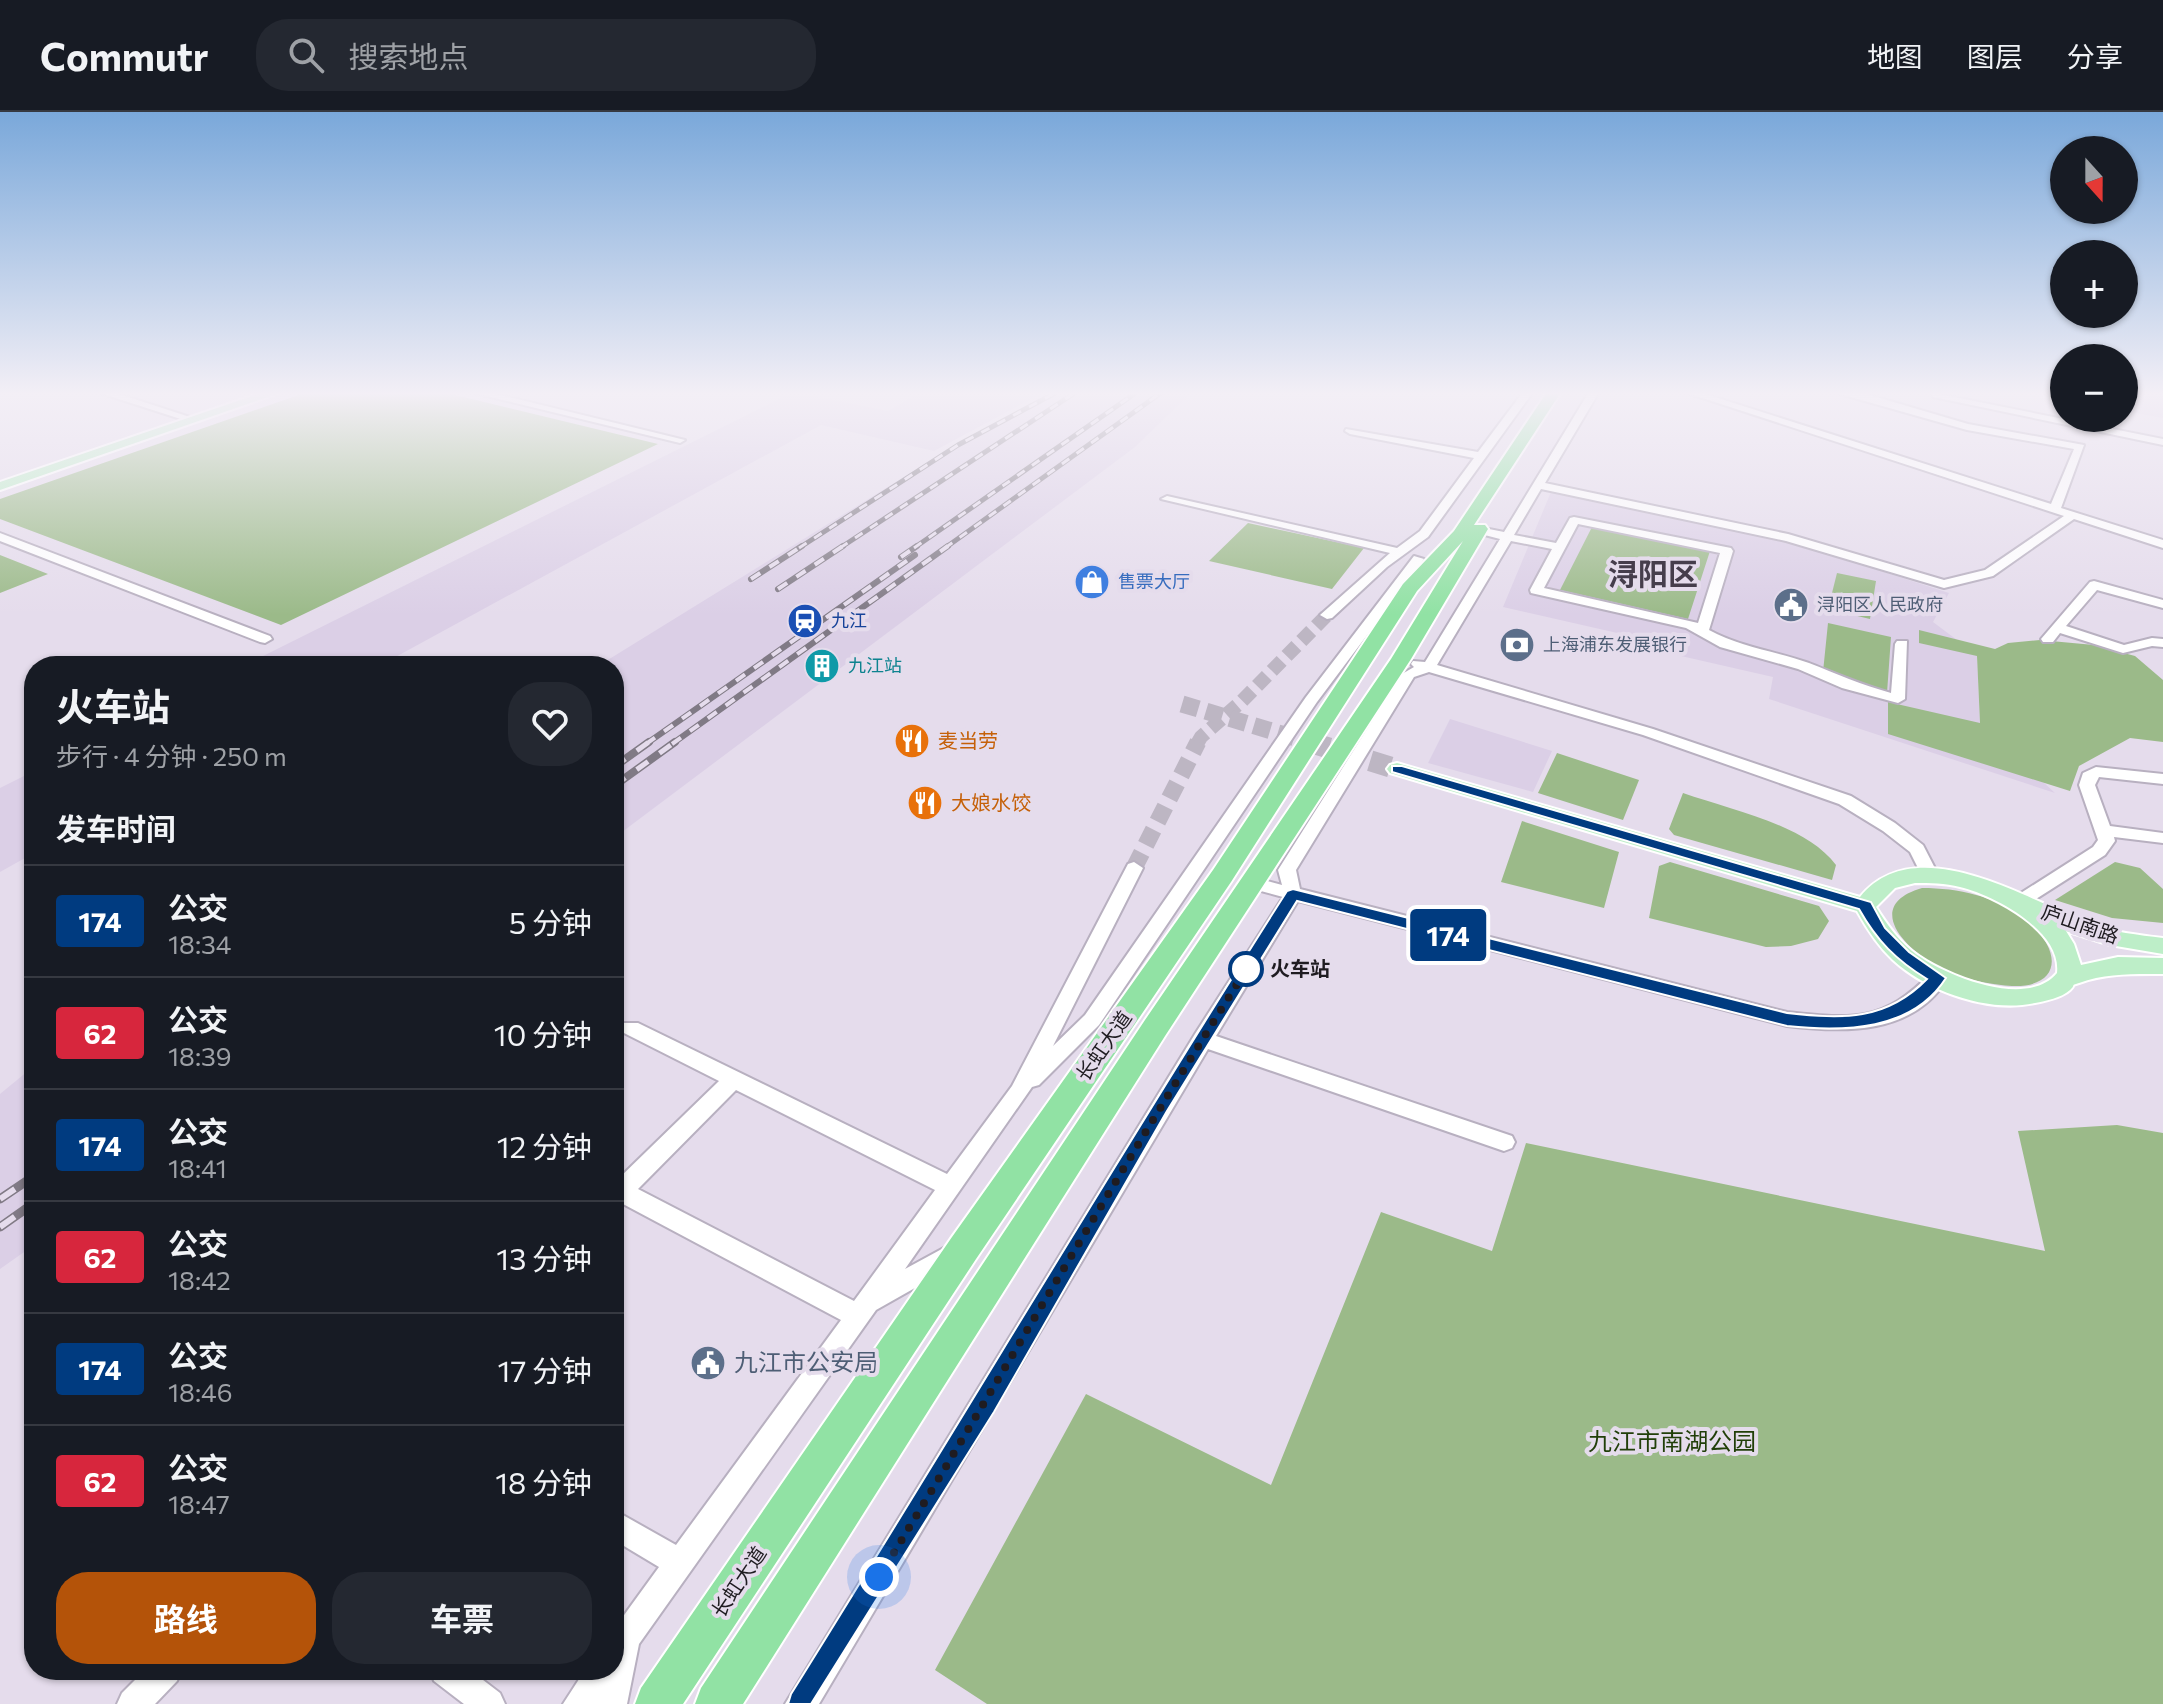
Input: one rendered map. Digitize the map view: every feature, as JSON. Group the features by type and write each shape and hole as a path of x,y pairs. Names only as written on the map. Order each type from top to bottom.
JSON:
{"highway":[{"name":"长虹大道","path":"717,1704 1252,883 1415,663 1516,466"},
{"name":"长虹大道","path":"657,1704 964,1248 1222,876 1410,588 1481,535 1523,466"}],"main road":[{"path":"0,473 20,466"},
{"path":"0,486 58,466"},
{"path":"1397,769 1865,906 1880,888 1891,881 1930,876 1967,882 2010,898 2039,918 2062,942 2069,956 2068,977"},
{"name":"庐山南路","path":"2010,898 2082,929 2163,946"},
{"name":"庐山南路","path":"1865,906 1879,931 1903,956 1938,978 1986,994 2026,998 2060,987 2068,977 2118,965 2163,966"}],"street":[{"path":"1327,615 1424,534 1473,466"},
{"path":"1481,535 1538,485 1549,466"},
{"path":"1923,466 2163,544"},
{"path":"2055,509 2072,466"},
{"path":"1538,485 1788,538 1944,584 1989,573 2073,515"},
{"path":"1167,499 1400,552"},
{"path":"1574,520 1727,551 1703,628 1687,624 1536,590 1574,520"},
{"path":"1410,588 1424,534"},
{"path":"1481,535 1557,551"},
{"path":"0,537 265,639"},
{"path":"1019,1092 1092,1020 1311,700 1418,559"},
{"path":"2163,604 2094,585 2052,634 2123,649 2135,649 2147,641 2163,643"},
{"path":"1687,624 1725,644 1803,666 1847,685 1898,699 1902,644"},
{"path":"801,1704 986,1404 1202,1039 1293,895 1287,870 1415,663 1648,732 1845,800 1917,849 1930,876"},
{"path":"2010,898 2099,851 2107,841 2087,785 2089,776 2096,772 2163,779"},
{"path":"2103,830 2163,838"},
{"path":"624,1640 1019,1092 1134,868"},
{"path":"1252,883 1787,1019 1815,1022 1872,1020 1915,1001 1938,978"},
{"path":"631,1028 951,1187"},
{"path":"1202,1039 1504,1142"},
{"path":"624,1188 734,1079"},
{"path":"624,1198 863,1310"},
{"path":"863,1310 964,1248"},
{"path":"624,1530 679,1563"},
{"path":"745,1704 753,1649"},
{"path":"133,1704 156,1680"},
{"path":"458,1680 489,1704"},
{"path":"579,1704 596,1680"},
{"path":"611,1704 615,1680"}],"shaded area":[{"path":"644,466 745,466 397,656 263,656"},
{"name":"九江站","path":"1109,466 624,830 624,656 614,656 920,467"},
{"name":"浔阳区人民政府","path":"1551,492 1794,543 1949,593 1933,622 1977,655 1980,724 2055,793 1769,699 1773,677 1646,648 1648,640 1503,607"},
{"path":"1450,719 1552,751 1533,792 1428,763"},
{"path":"24,776 24,859 0,872 0,788"},
{"path":"24,1074 24,1252 0,1269 0,1094"}],"green space":[{"path":"94,466 612,466 281,625 0,519 0,499"},
{"path":"1248,523 1364,548 1332,589 1209,561"},
{"path":"1592,527 1710,551 1688,619 1560,590"},
{"path":"0,555 48,574 0,593"},
{"path":"1837,573 1876,581 1870,619 1828,609"},
{"path":"1828,623 1891,637 1887,693 1823,672"},
{"path":"1919,630 1995,649 2008,643 2040,640 2094,645 2135,656 2163,680 2163,742 2130,738 2079,766 2070,791 1888,734 1888,702 1980,723 1977,656 1919,643"},
{"path":"1557,753 1639,780 1623,820 1538,793"},
{"path":"1683,793 1766,820 1806,839 1836,865 1832,880 1674,835 1669,829"},
{"path":"1522,821 1619,852 1604,908 1501,882"},
{"path":"1670,862 1819,906 1829,921 1818,939 1791,946 1766,947 1649,918 1659,866"},
{"path":"2115,862 2140,868 2163,889 2163,923 2112,918 2055,900"},
{"path":"1922,888 1976,895 2014,911 2038,932 2047,945 2051,968 2046,977 2021,986 1992,984 1948,972 1920,955 1900,935 1892,913 1905,895"},
{"name":"九江市南湖公园","path":"2117,1125 2163,1133 2163,1704 987,1704 935,1670 1086,1394 1271,1485 1381,1212 1492,1251 1526,1143 2045,1251 2018,1131"}],"tunnel":[{"path":"1197,744 1327,615"},
{"path":"1182,704 1315,744"},
{"path":"1134,868 1198,742"},
{"path":"1309,742 1397,769"}],"railway":[{"path":"799,548 925,466"},
{"path":"840,548 964,466"},
{"path":"914,548 1031,466"},
{"path":"945,548 1059,466"},
{"path":"751,579 802,546"},
{"path":"778,589 843,546"},
{"path":"901,557 917,546"},
{"path":"672,744 948,546"},
{"path":"646,744 915,555"},
{"path":"624,760 649,742"},
{"path":"624,779 675,742"},
{"path":"0,1199 24,1183"},
{"path":"0,1227 24,1210"}],"bus line":[{"name":"174","path":"801,1704 986,1404 1161,1105 1293,895 1761,1015 1787,1019 1815,1022 1872,1020 1915,1001 1938,978 1903,956 1879,931 1865,906 1397,769"}],"place":[{"name":"售票大厅","path":"1092,582"},
{"name":"浔阳区人民政府","path":"1791,605"},
{"name":"九江","path":"805,621"},
{"name":"上海浦东发展银行","path":"1517,645"},
{"name":"九江站","path":"822,666"},
{"name":"麦当劳","path":"912,741"},
{"name":"大娘水饺","path":"925,803"},
{"name":"火车站","path":"1246,969"},
{"name":"九江市公安局","path":"708,1363"}],"district":[{"name":"浔阳区","path":"1653,575"}],"route":[{"path":"879,1577 986,1404 1161,1105 1248,967 1246,969"}]}
